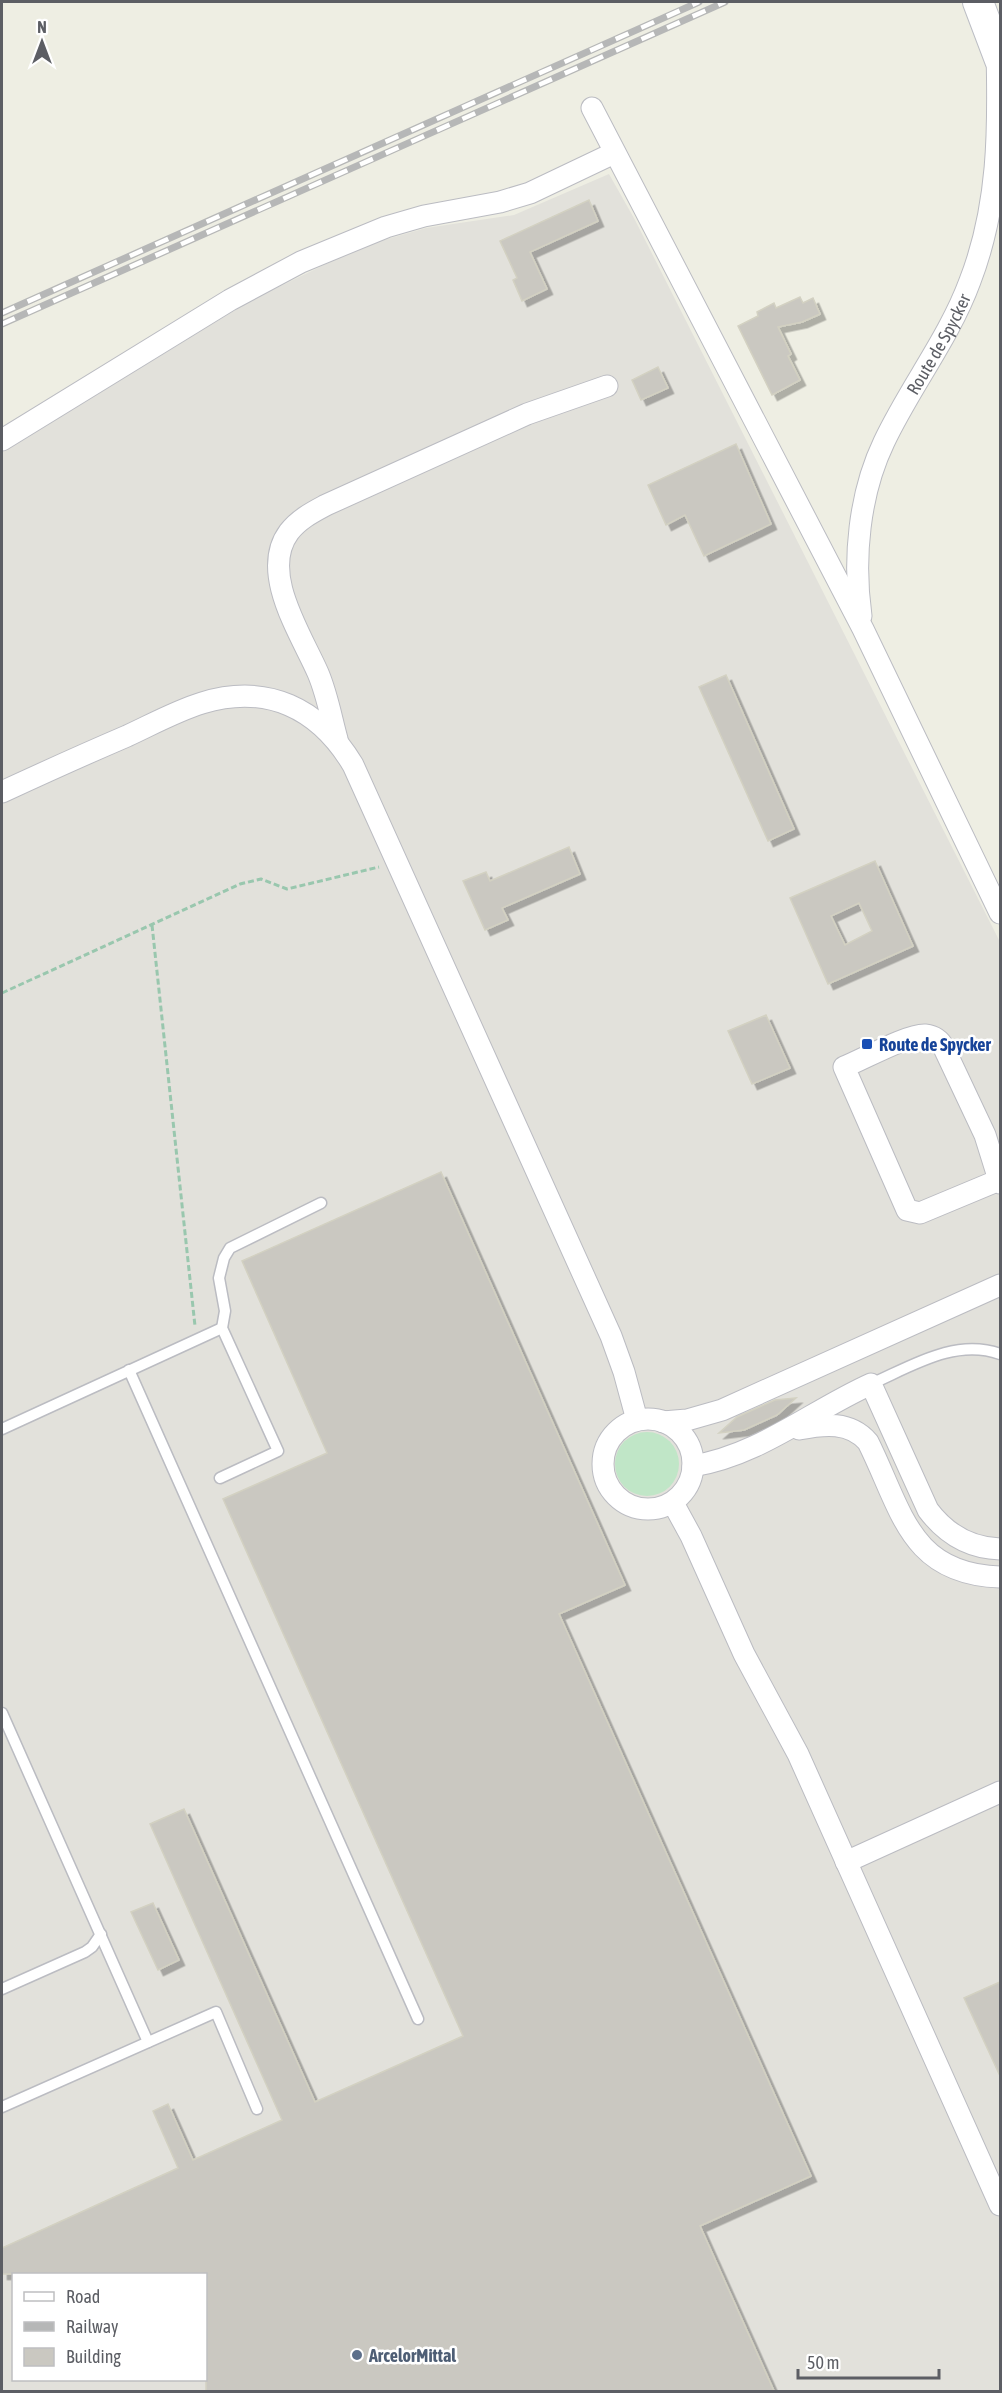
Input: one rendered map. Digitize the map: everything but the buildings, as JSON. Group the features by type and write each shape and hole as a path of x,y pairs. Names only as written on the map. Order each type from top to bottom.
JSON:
{"main road":[{"path":"978,2 999,56"}],"street":[{"name":"Route de Spycker","path":"863,629 859,601 858,557 865,499 871,475 885,440 944,336 977,261 995,180 999,56"},
{"name":"Route de Spycker","path":"592,108 863,629 1000,913"},
{"path":"2,440 230,300 301,262 386,227 424,216 500,202 530,193 614,153"},
{"path":"338,741 322,685 279,581 280,553 290,531 312,513 368,486 527,414 607,386"},
{"path":"2,792 204,702 233,696 262,697 291,706 315,720 338,741 353,765 398,863 611,1336 637,1420"},
{"path":"926,1035 937,1039 944,1048 985,1136 1000,1182 920,1213 911,1213 907,1210 844,1067 912,1038 926,1035"},
{"path":"663,1422 687,1420 722,1410 1000,1285"},
{"path":"693,1459 725,1460 786,1432 844,1397 871,1384 922,1500 934,1518 957,1537 977,1545 1000,1549"},
{"path":"693,1459 680,1432 663,1422 650,1419 637,1420 619,1429 607,1444 603,1464 606,1483 618,1498 635,1508 654,1509 673,1503 689,1484 693,1459 709,1422 722,1410"},
{"path":"786,1432 826,1425 845,1427 859,1433 868,1442 909,1529 925,1549 947,1565 963,1572 1000,1577"},
{"path":"673,1503 691,1536 744,1654 798,1754 1000,2205"},
{"path":"846,1862 1000,1792"}],"lane":[{"path":"220,1478 278,1451 222,1328 225,1311 219,1278 222,1265 230,1248 321,1203"},
{"path":"2,1429 222,1328"},
{"path":"871,1384 947,1352 971,1349 1000,1354"},
{"path":"129,1370 418,2019"},
{"path":"2,1713 148,2042"},
{"path":"2,1989 86,1952 101,1934"},
{"path":"2,2107 216,2012 257,2109"}],"path":[{"path":"2,993 240,884 261,879 287,889 398,863"},
{"path":"152,925 196,1340"}],"shaded area":[{"path":"609,174 635,220 1000,942 1000,2391 2,2392 2,452 252,300 363,246 426,228 514,215"}],"green space":[{"path":"647,1432 659,1434 670,1441 677,1452 679,1464 677,1476 670,1487 659,1494 647,1496 635,1494 624,1487 617,1476 615,1464 617,1452 624,1441 635,1434"}],"railway":[{"path":"2,313 699,2"},
{"path":"2,324 725,2"}],"place":[{"name":"Route de Spycker","path":"867,1044"},
{"name":"ArcelorMittal","path":"357,2355"}]}
